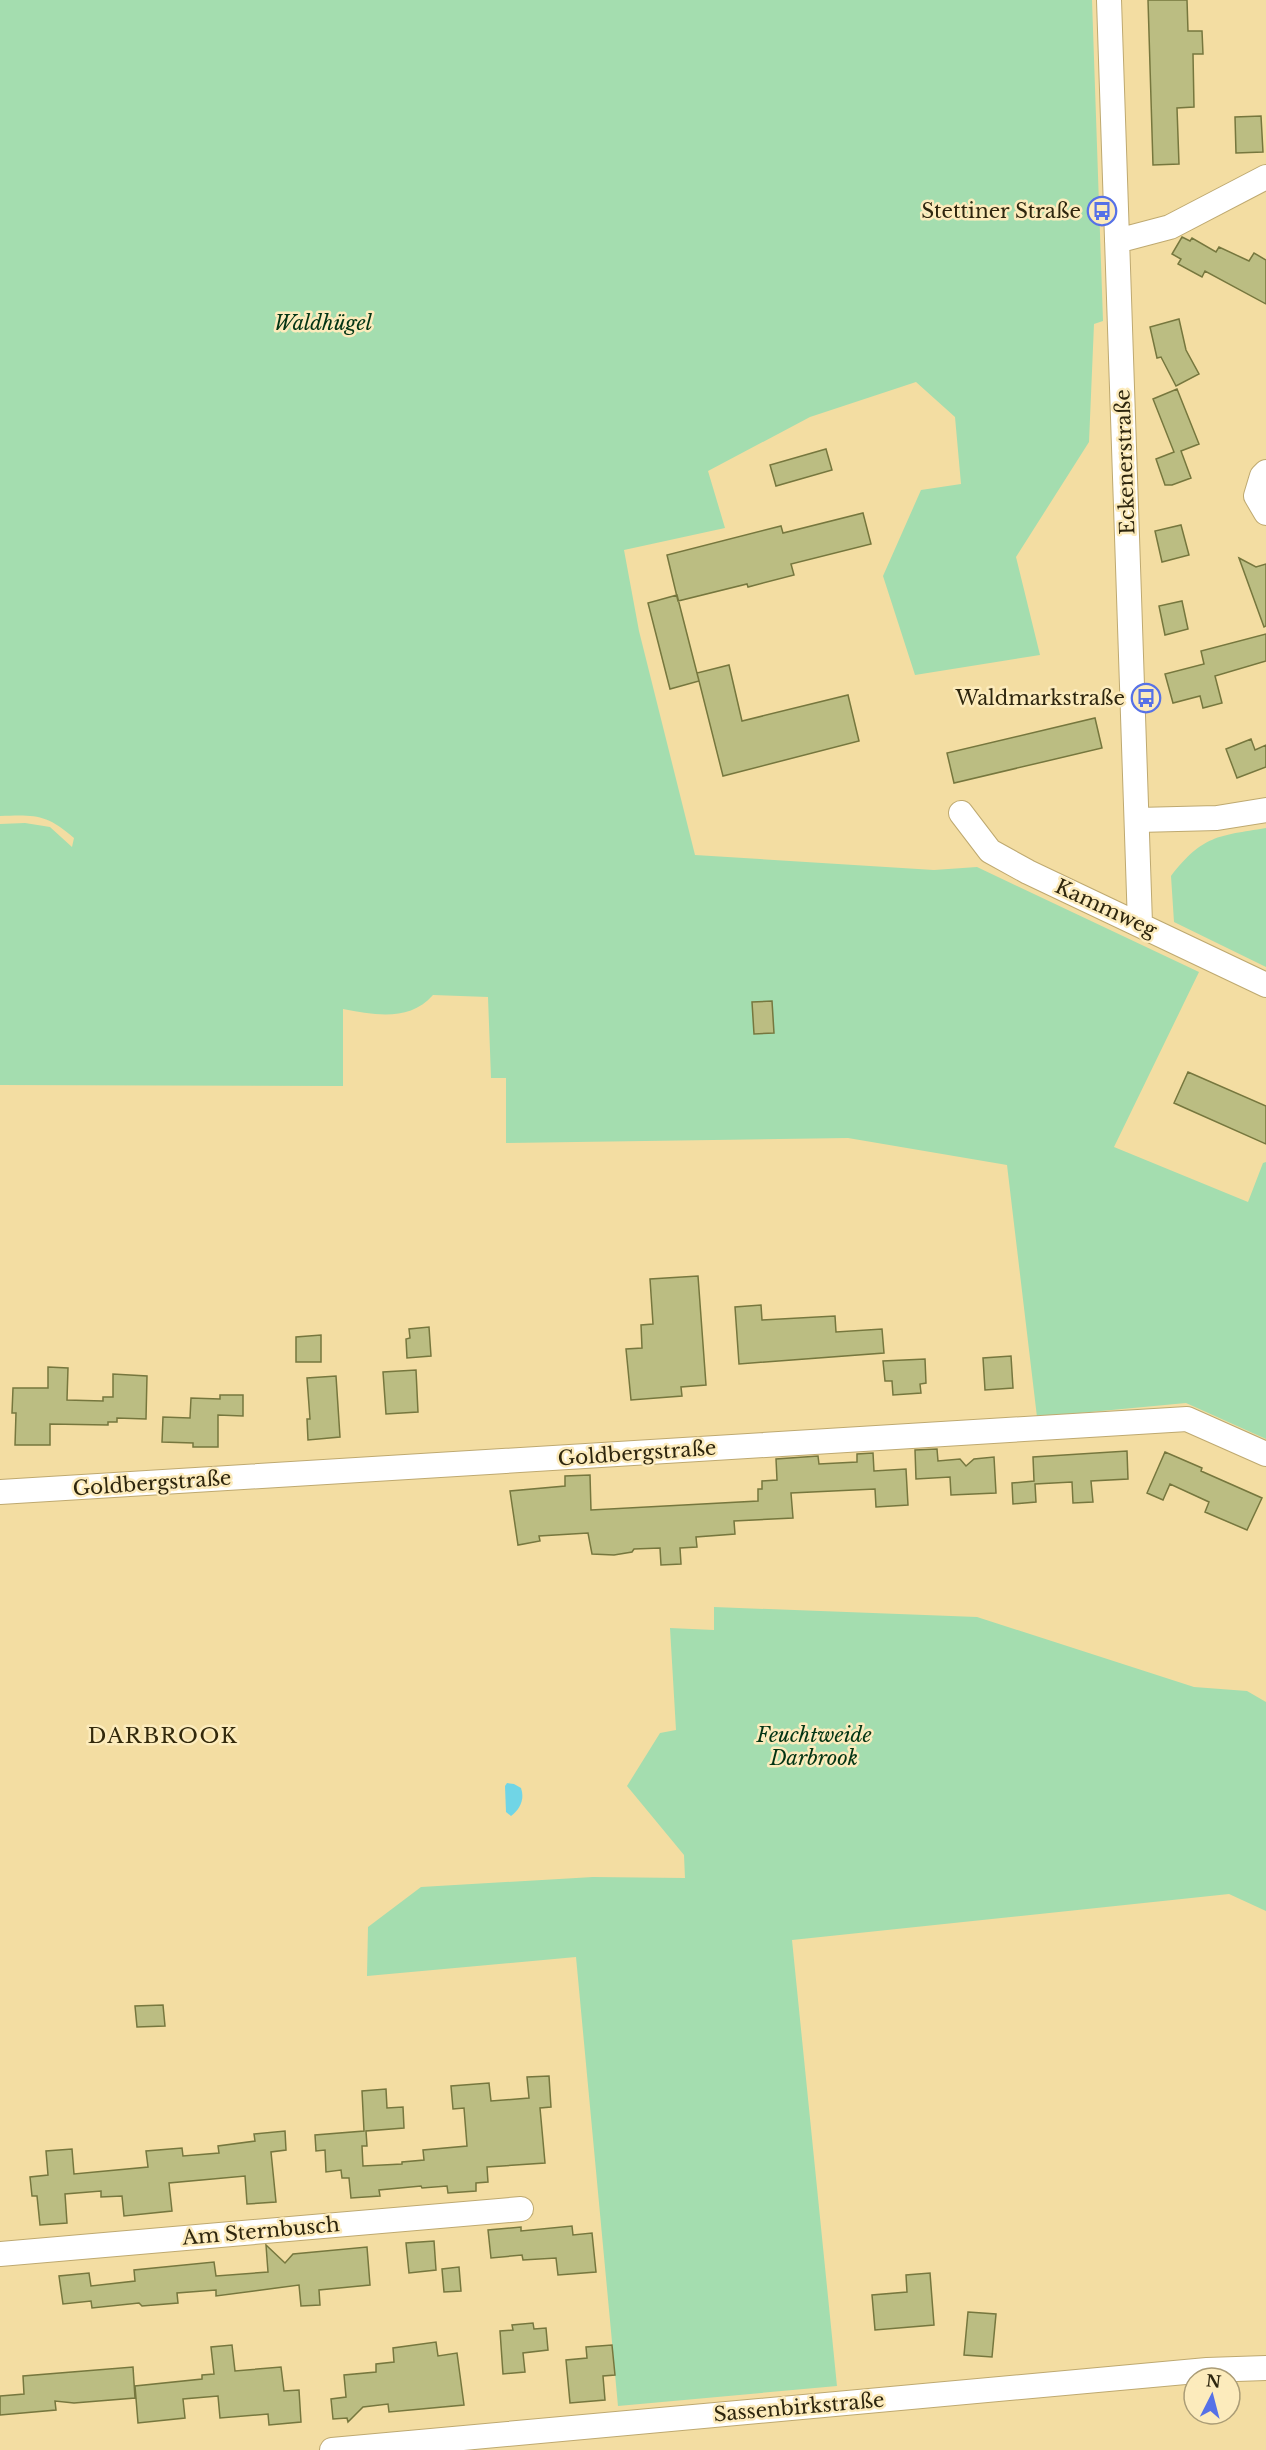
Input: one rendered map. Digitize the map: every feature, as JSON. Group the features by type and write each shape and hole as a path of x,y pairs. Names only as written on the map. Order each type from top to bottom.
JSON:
{"street":[{"name":"Eckenerstraße","path":"1109,0 1140,924"},
{"path":"1117,241 1170,227 1266,177"},
{"path":"1266,472 1262,476 1256,496 1266,513"},
{"path":"1138,820 1217,818 1266,810"},
{"name":"Kammweg","path":"961,813 990,851 1028,872 1266,985"},
{"name":"Goldbergstraße","path":"0,1492 1186,1419 1266,1454"},
{"name":"Am Sternbusch","path":"0,2254 521,2209"},
{"name":"Sassenbirkstraße","path":"332,2450 1195,2371 1266,2368"}],"green space":[{"name":"Waldhügel","path":"0,0 1092,0 1103,321 1094,324 1089,442 1016,557 1040,655 915,675 883,576 921,490 961,484 955,417 916,382 810,417 708,471 725,528 624,550 639,631 695,855 934,870 977,867 1199,972 1114,1147 1248,1202 1263,1163 1266,1162 1266,1439 1186,1403 1037,1417 1007,1165 848,1138 506,1143 506,1078 491,1078 488,997 433,995 424,1004 413,1009 391,1014 343,1009 343,1086 0,1085 0,824 25,823 50,827 72,847 74,838 48,820 32,816 0,816"},
{"path":"1266,828 1266,967 1174,922 1171,876 1182,862 1202,845 1223,836"},
{"name":"Feuchtweide Darbrook","path":"714,1607 977,1617 1194,1687 1247,1691 1266,1702 1266,1911 1229,1894 792,1940 837,2386 618,2406 576,1957 367,1976 368,1927 421,1887 593,1877 685,1878 684,1855 627,1786 660,1733 676,1730 670,1628 714,1630"}],"water":[{"path":"507,1783 521,1788 522,1792 521,1804 511,1816 506,1812 505,1786"}],"building":[{"path":"1148,0 1187,0 1188,31 1202,31 1203,54 1193,54 1194,107 1177,108 1179,164 1153,165"},
{"path":"1261,116 1263,152 1236,153 1235,117"},
{"path":"1182,237 1190,241 1192,238 1216,252 1219,247 1249,261 1254,253 1266,260 1266,304 1205,271 1202,277 1178,264 1181,259 1172,254"},
{"path":"1179,319 1186,350 1199,374 1176,386 1161,357 1157,358 1150,327"},
{"path":"1177,389 1199,444 1181,451 1191,478 1172,485 1165,485 1156,459 1174,452 1153,399"},
{"path":"826,449 832,470 776,486 770,465"},
{"path":"863,513 871,544 791,564 794,575 678,601 667,555 781,526 783,533"},
{"path":"1181,525 1189,555 1162,562 1155,531"},
{"path":"1239,558 1256,567 1266,564 1266,626 1264,627"},
{"path":"677,595 699,681 670,689 648,603"},
{"path":"1182,601 1188,629 1165,635 1159,606"},
{"path":"1266,634 1266,661 1215,676 1222,703 1203,708 1200,696 1173,703 1165,674 1204,664 1201,651"},
{"path":"729,665 742,721 848,695 859,741 723,776 697,673"},
{"path":"1095,718 1102,748 954,783 947,753"},
{"path":"1251,739 1255,750 1266,745 1266,767 1237,778 1226,749"},
{"path":"772,1001 774,1033 754,1034 752,1002"},
{"path":"1188,1072 1266,1106 1266,1144 1174,1103"},
{"path":"698,1276 706,1385 681,1387 682,1396 631,1400 626,1349 642,1348 641,1325 653,1324 650,1279"},
{"path":"761,1305 762,1320 835,1316 836,1332 882,1329 884,1353 739,1364 735,1307"},
{"path":"429,1327 431,1356 407,1358 406,1339 410,1338 409,1329"},
{"path":"321,1335 321,1362 296,1362 296,1337"},
{"path":"1011,1356 1013,1388 985,1390 983,1358"},
{"path":"925,1359 926,1383 920,1384 921,1393 893,1395 892,1381 885,1381 883,1361"},
{"path":"48,1367 68,1368 67,1400 103,1401 103,1397 113,1397 113,1374 147,1376 146,1419 117,1418 117,1422 108,1422 108,1425 50,1424 50,1445 15,1445 16,1413 12,1413 13,1388 48,1388"},
{"path":"416,1370 418,1412 386,1414 383,1372"},
{"path":"336,1376 340,1437 308,1440 307,1419 310,1419 307,1378"},
{"path":"220,1395 243,1395 243,1416 218,1415 218,1447 193,1447 193,1443 162,1442 163,1417 190,1418 191,1398 220,1399"},
{"path":"937,1449 938,1461 960,1459 966,1466 974,1459 994,1457 996,1493 951,1495 950,1477 916,1479 915,1450"},
{"path":"1127,1451 1128,1479 1091,1481 1093,1502 1073,1503 1072,1482 1035,1484 1036,1502 1013,1504 1012,1483 1034,1481 1033,1457"},
{"path":"1165,1452 1262,1498 1247,1530 1205,1512 1209,1502 1170,1484 1163,1500 1147,1493"},
{"path":"873,1453 874,1471 906,1469 908,1505 876,1507 875,1489 791,1493 793,1518 734,1521 735,1534 696,1537 697,1547 680,1548 681,1564 661,1565 660,1548 634,1549 632,1552 614,1555 592,1554 588,1533 539,1536 540,1541 518,1545 510,1491 565,1486 565,1476 590,1475 591,1510 758,1501 758,1489 762,1489 762,1481 777,1480 776,1459 818,1456 819,1464 857,1462 857,1454"},
{"path":"163,2005 165,2026 137,2027 135,2006"},
{"path":"549,2076 551,2107 540,2108 545,2163 487,2167 488,2182 476,2183 476,2191 448,2193 447,2186 422,2188 421,2186 379,2190 380,2196 351,2198 349,2178 342,2178 341,2170 326,2172 325,2150 316,2151 315,2135 364,2131 362,2091 386,2089 387,2108 403,2107 404,2128 366,2131 367,2146 362,2146 363,2166 402,2164 402,2162 424,2160 423,2150 467,2146 464,2108 453,2109 451,2086 489,2083 491,2101 529,2098 527,2077"},
{"path":"285,2131 286,2150 271,2152 276,2202 247,2204 245,2176 169,2183 172,2211 124,2216 122,2196 101,2197 101,2191 65,2194 67,2223 40,2225 37,2196 32,2196 30,2177 48,2175 46,2151 72,2149 74,2174 148,2167 146,2151 182,2148 183,2156 219,2153 218,2146 255,2141 254,2134"},
{"path":"572,2226 573,2235 592,2233 596,2272 558,2275 556,2258 523,2260 522,2255 491,2258 488,2230 521,2227 521,2231"},
{"path":"434,2241 436,2270 409,2273 406,2243"},
{"path":"266,2245 285,2263 293,2254 367,2247 370,2285 319,2290 320,2305 301,2306 299,2285 216,2296 216,2290 177,2293 178,2303 142,2306 139,2303 92,2308 91,2301 63,2304 59,2276 89,2273 91,2286 135,2281 134,2270 214,2262 216,2276 268,2272"},
{"path":"459,2267 461,2291 444,2292 442,2269"},
{"path":"930,2273 934,2325 875,2330 872,2295 907,2292 906,2275"},
{"path":"968,2312 996,2314 992,2357 964,2355"},
{"path":"533,2323 534,2329 546,2328 548,2350 523,2353 525,2372 503,2374 500,2331 513,2330 512,2325"},
{"path":"436,2342 438,2356 457,2353 464,2405 389,2412 388,2404 363,2407 348,2422 347,2418 333,2419 331,2399 346,2397 344,2375 376,2372 376,2364 394,2362 393,2348"},
{"path":"232,2345 235,2371 281,2367 284,2391 299,2390 301,2422 269,2425 268,2414 220,2418 218,2396 183,2399 185,2418 138,2423 135,2386 202,2379 202,2375 214,2374 211,2347"},
{"path":"612,2345 615,2375 603,2376 605,2400 570,2403 566,2360 587,2358 586,2347"},
{"path":"133,2367 135,2398 74,2403 55,2401 56,2410 0,2415 0,2396 24,2394 23,2376"}],"place":[{"name":"Stettiner Straße","path":"1102,211"},
{"name":"Waldmarkstraße","path":"1146,698"}],"district":[{"name":"DARBROOK","path":"163,1736"}]}
